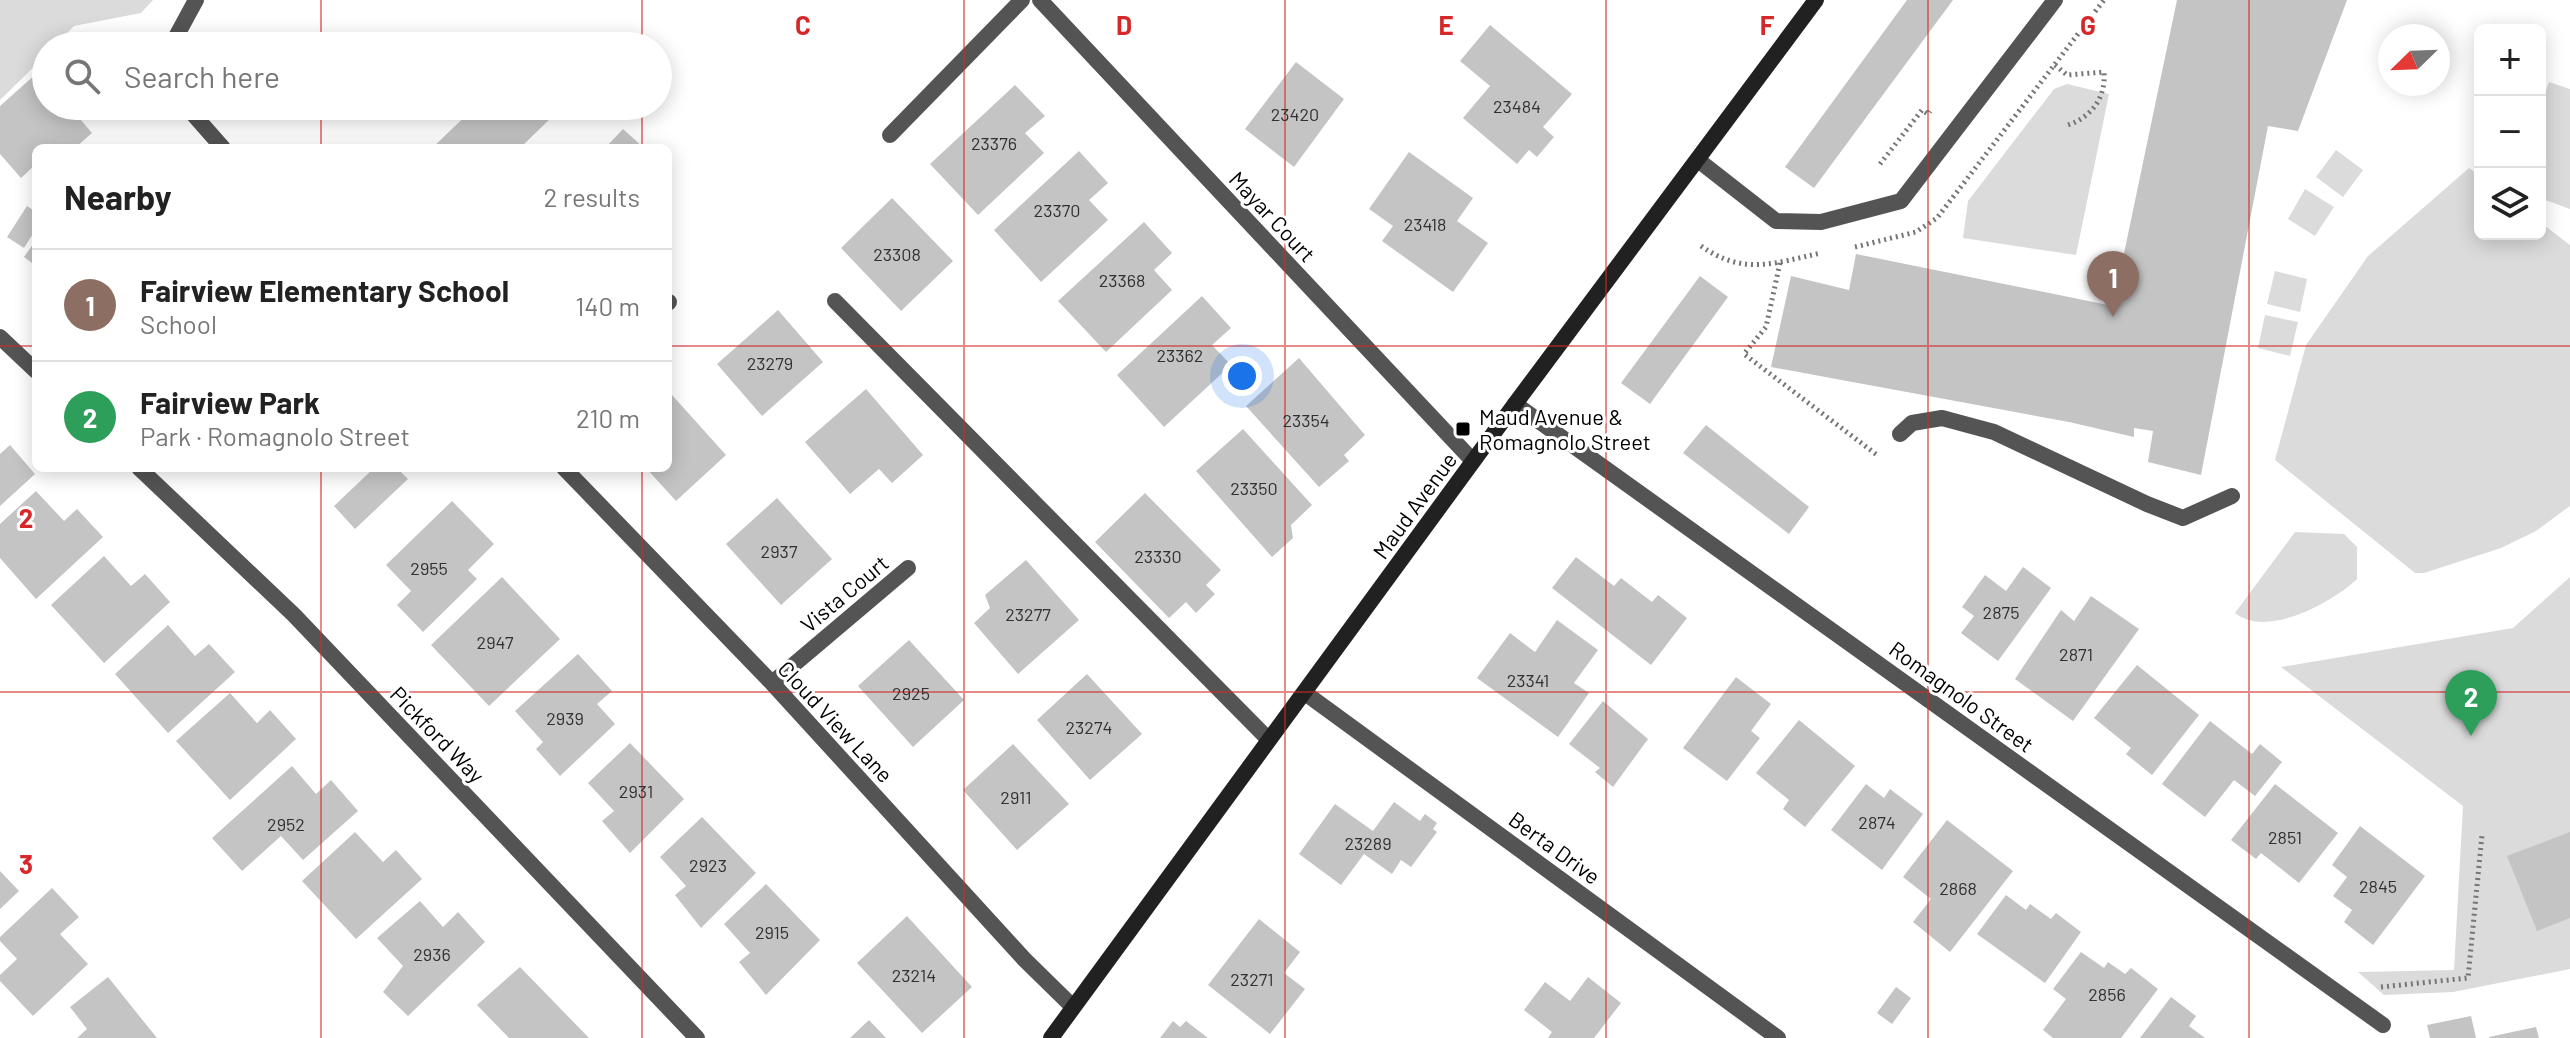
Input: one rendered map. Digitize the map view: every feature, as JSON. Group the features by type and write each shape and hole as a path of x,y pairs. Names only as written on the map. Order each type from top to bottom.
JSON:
{"street":[{"path":"179,32 196,0"},
{"path":"890,135 1022,0"},
{"name":"Mayar Court","path":"1040,0 1473,461"},
{"name":"Maud Avenue","path":"1051,1038 1268,739 1816,0"},
{"path":"1698,160 1776,221 1821,222 1901,201 2055,0"},
{"path":"198,120 219,144"},
{"path":"835,301 1268,739"},
{"path":"0,337 32,367"},
{"name":"Romagnolo Street","path":"1515,404 2383,1025"},
{"path":"1900,434 1912,423 1942,418 1994,432 2183,518 2232,496"},
{"name":"Pickford Way","path":"143,472 294,615 697,1038"},
{"name":"Cloud View Lane","path":"568,472 772,683 1024,959 1073,1007"},
{"name":"Vista Court","path":"772,683 908,568"},
{"name":"Berta Drive","path":"1305,693 1778,1038"}],"path":[{"path":"2055,65 2067,75 2104,72 2105,85 2098,104 2068,125"},
{"path":"1880,164 1922,110 1928,114 1937,102"},
{"path":"1780,263 1766,327 1744,354 1881,458"},
{"path":"2356,1006 2369,989 2468,978 2482,835"}],"shaded area":[{"path":"0,0 153,0 141,13 74,26 68,32 32,32 32,69 0,100"},
{"path":"2549,82 2570,89 2570,209 2546,200 2546,90"},
{"path":"2067,84 2109,94 2076,255 1963,238 1968,201 2054,89"},
{"path":"2336,150 2363,170 2343,197 2316,177"},
{"path":"2469,168 2474,172 2474,240 2546,240 2546,227 2570,245 2570,506 2536,531 2501,548 2424,573 2415,573 2275,460 2306,345 2368,256"},
{"path":"2305,189 2334,207 2315,236 2288,219"},
{"path":"2275,271 2307,279 2300,312 2267,304"},
{"path":"2265,315 2298,322 2290,356 2258,348"},
{"path":"2295,532 2344,534 2357,547 2357,579 2316,607 2281,620 2248,620 2235,613"},
{"path":"2570,577 2570,969 2453,992 2384,995 2358,972 2454,970 2463,806 2281,667 2513,628"}],"building":[{"path":"1907,0 1953,0 1814,188 1785,167"},
{"path":"2177,0 2347,0 2298,131 2268,126 2201,475 2148,462 2153,431 2134,428 2134,437 2069,422 1771,367 1791,276 1849,290 1856,254 2113,306"},
{"path":"1490,25 1572,94 1543,127 1554,137 1537,157 1529,150 1517,164 1463,118 1490,86 1460,61"},
{"path":"1296,62 1344,99 1294,167 1245,129"},
{"path":"32,77 32,120 81,120 92,133 80,144 32,144 32,168 21,178 0,154 0,106"},
{"path":"1015,85 1045,116 1025,133 1044,153 978,215 930,164"},
{"path":"461,120 549,120 524,144 436,144"},
{"path":"623,129 640,144 609,144"},
{"path":"1079,151 1108,183 1089,200 1108,220 1041,282 994,230"},
{"path":"1409,152 1473,198 1457,221 1488,243 1453,292 1382,241 1393,226 1369,209"},
{"path":"892,198 953,261 901,311 841,248"},
{"path":"27,206 32,209 32,235 24,248 7,237"},
{"path":"1144,222 1172,253 1154,270 1172,290 1106,352 1058,301"},
{"path":"32,246 32,263 24,257"},
{"path":"1700,276 1728,297 1650,404 1621,383"},
{"path":"1202,296 1231,328 1212,345 1231,365 1164,427 1117,375"},
{"path":"778,310 823,362 762,416 717,364"},
{"path":"1299,358 1365,435 1344,455 1349,461 1319,487 1246,406"},
{"path":"866,389 923,455 892,483 879,469 850,494 805,442"},
{"path":"672,395 726,455 676,501 650,472 672,472"},
{"path":"1706,425 1809,507 1789,534 1683,453"},
{"path":"1243,429 1312,505 1291,525 1293,538 1272,557 1196,471"},
{"path":"10,445 35,474 0,506 0,454"},
{"path":"370,472 401,472 408,479 355,529 334,506"},
{"path":"36,491 64,521 77,509 103,537 36,599 0,558 0,524"},
{"path":"1145,493 1221,570 1206,585 1215,594 1196,613 1186,602 1169,618 1095,542"},
{"path":"777,498 832,559 781,605 726,544"},
{"path":"452,501 494,544 468,570 477,579 423,632 397,605 411,591 386,565"},
{"path":"104,556 131,586 145,574 170,602 104,663 51,605"},
{"path":"1576,557 1614,586 1621,578 1652,602 1658,595 1687,618 1651,665 1552,588"},
{"path":"1026,560 1079,620 1018,674 974,623 990,608 985,595"},
{"path":"2023,567 2051,588 1998,661 1961,633 1974,616 1962,607 1985,575 2006,591"},
{"path":"502,577 560,639 489,706 431,645"},
{"path":"2091,596 2139,629 2073,721 2015,679 2061,610 2074,621"},
{"path":"1557,620 1598,650 1574,683 1589,693 1558,737 1477,678 1510,633 1535,652"},
{"path":"168,625 195,656 209,644 235,672 168,733 115,674"},
{"path":"909,640 964,700 913,747 858,686"},
{"path":"578,654 612,691 597,704 615,724 560,776 536,749 543,742 515,711"},
{"path":"2137,665 2199,715 2152,775 2126,754 2131,748 2094,718"},
{"path":"1087,674 1142,734 1090,780 1037,720"},
{"path":"1736,677 1771,704 1751,731 1760,738 1727,781 1683,748"},
{"path":"230,693 257,723 270,710 296,739 230,800 176,741"},
{"path":"1603,701 1648,739 1613,787 1595,772 1600,768 1569,744"},
{"path":"1799,720 1855,766 1805,827 1783,809 1789,800 1756,773"},
{"path":"2210,721 2252,754 2260,744 2282,762 2255,796 2234,780 2205,817 2162,784"},
{"path":"630,743 684,799 630,853 602,821 614,811 588,783"},
{"path":"1013,744 1069,804 1017,850 963,790"},
{"path":"292,766 316,794 331,780 358,811 303,860 281,836 242,871 212,838"},
{"path":"1866,784 1884,798 1890,789 1923,814 1882,870 1831,830"},
{"path":"2275,784 2338,833 2299,883 2261,853 2256,859 2231,840"},
{"path":"1394,802 1420,821 1425,814 1437,823 1433,829 1437,832 1411,867 1401,860 1392,874 1364,854 1341,885 1299,854 1335,804 1373,831"},
{"path":"702,817 756,873 701,928 675,895 686,886 660,857"},
{"path":"1947,820 2013,871 1950,952 1913,922 1931,899 1903,877"},
{"path":"2360,826 2425,876 2373,945 2344,922 2352,910 2333,896 2347,877 2332,865"},
{"path":"355,832 383,862 396,850 422,879 356,939 302,881"},
{"path":"2570,832 2570,918 2537,931 2507,856"},
{"path":"0,871 19,891 0,909"},
{"path":"766,884 820,940 766,995 739,962 750,953 724,924"},
{"path":"52,888 79,917 60,934 88,964 33,1016 0,981 0,975 17,959 0,941 0,937"},
{"path":"2006,895 2026,910 2030,904 2051,919 2056,913 2081,932 2045,983 1977,934"},
{"path":"420,901 443,927 458,912 485,942 408,1016 383,992 403,966 377,938"},
{"path":"907,916 972,987 922,1033 857,963"},
{"path":"1259,919 1300,952 1284,973 1305,989 1270,1034 1208,985"},
{"path":"2081,952 2104,968 2108,962 2125,974 2131,968 2158,989 2121,1038 2053,1038 2043,1030 2066,999 2053,989"},
{"path":"520,967 589,1038 509,1038 477,1005"},
{"path":"108,977 157,1038 77,1038 87,1029 70,1007"},
{"path":"1588,977 1621,1003 1594,1038 1548,1038 1552,1032 1524,1010 1545,982 1570,1001"},
{"path":"1896,987 1911,998 1892,1024 1877,1013"},
{"path":"2171,997 2196,1016 2189,1026 2205,1038 2140,1038"},
{"path":"2471,1016 2476,1038 2430,1038 2427,1025"},
{"path":"869,1020 886,1038 850,1038"},
{"path":"1173,1021 1180,1027 1186,1021 1208,1038 1160,1038"},
{"path":"2536,1027 2539,1038 2489,1038 2489,1037"}],"place":[{"name":"Fairview Elementary School","path":"2113,317"},
{"name":"Maud Avenue & Romagnolo Street","path":"1463,429"},
{"name":"Fairview Park","path":"2471,736"}]}
